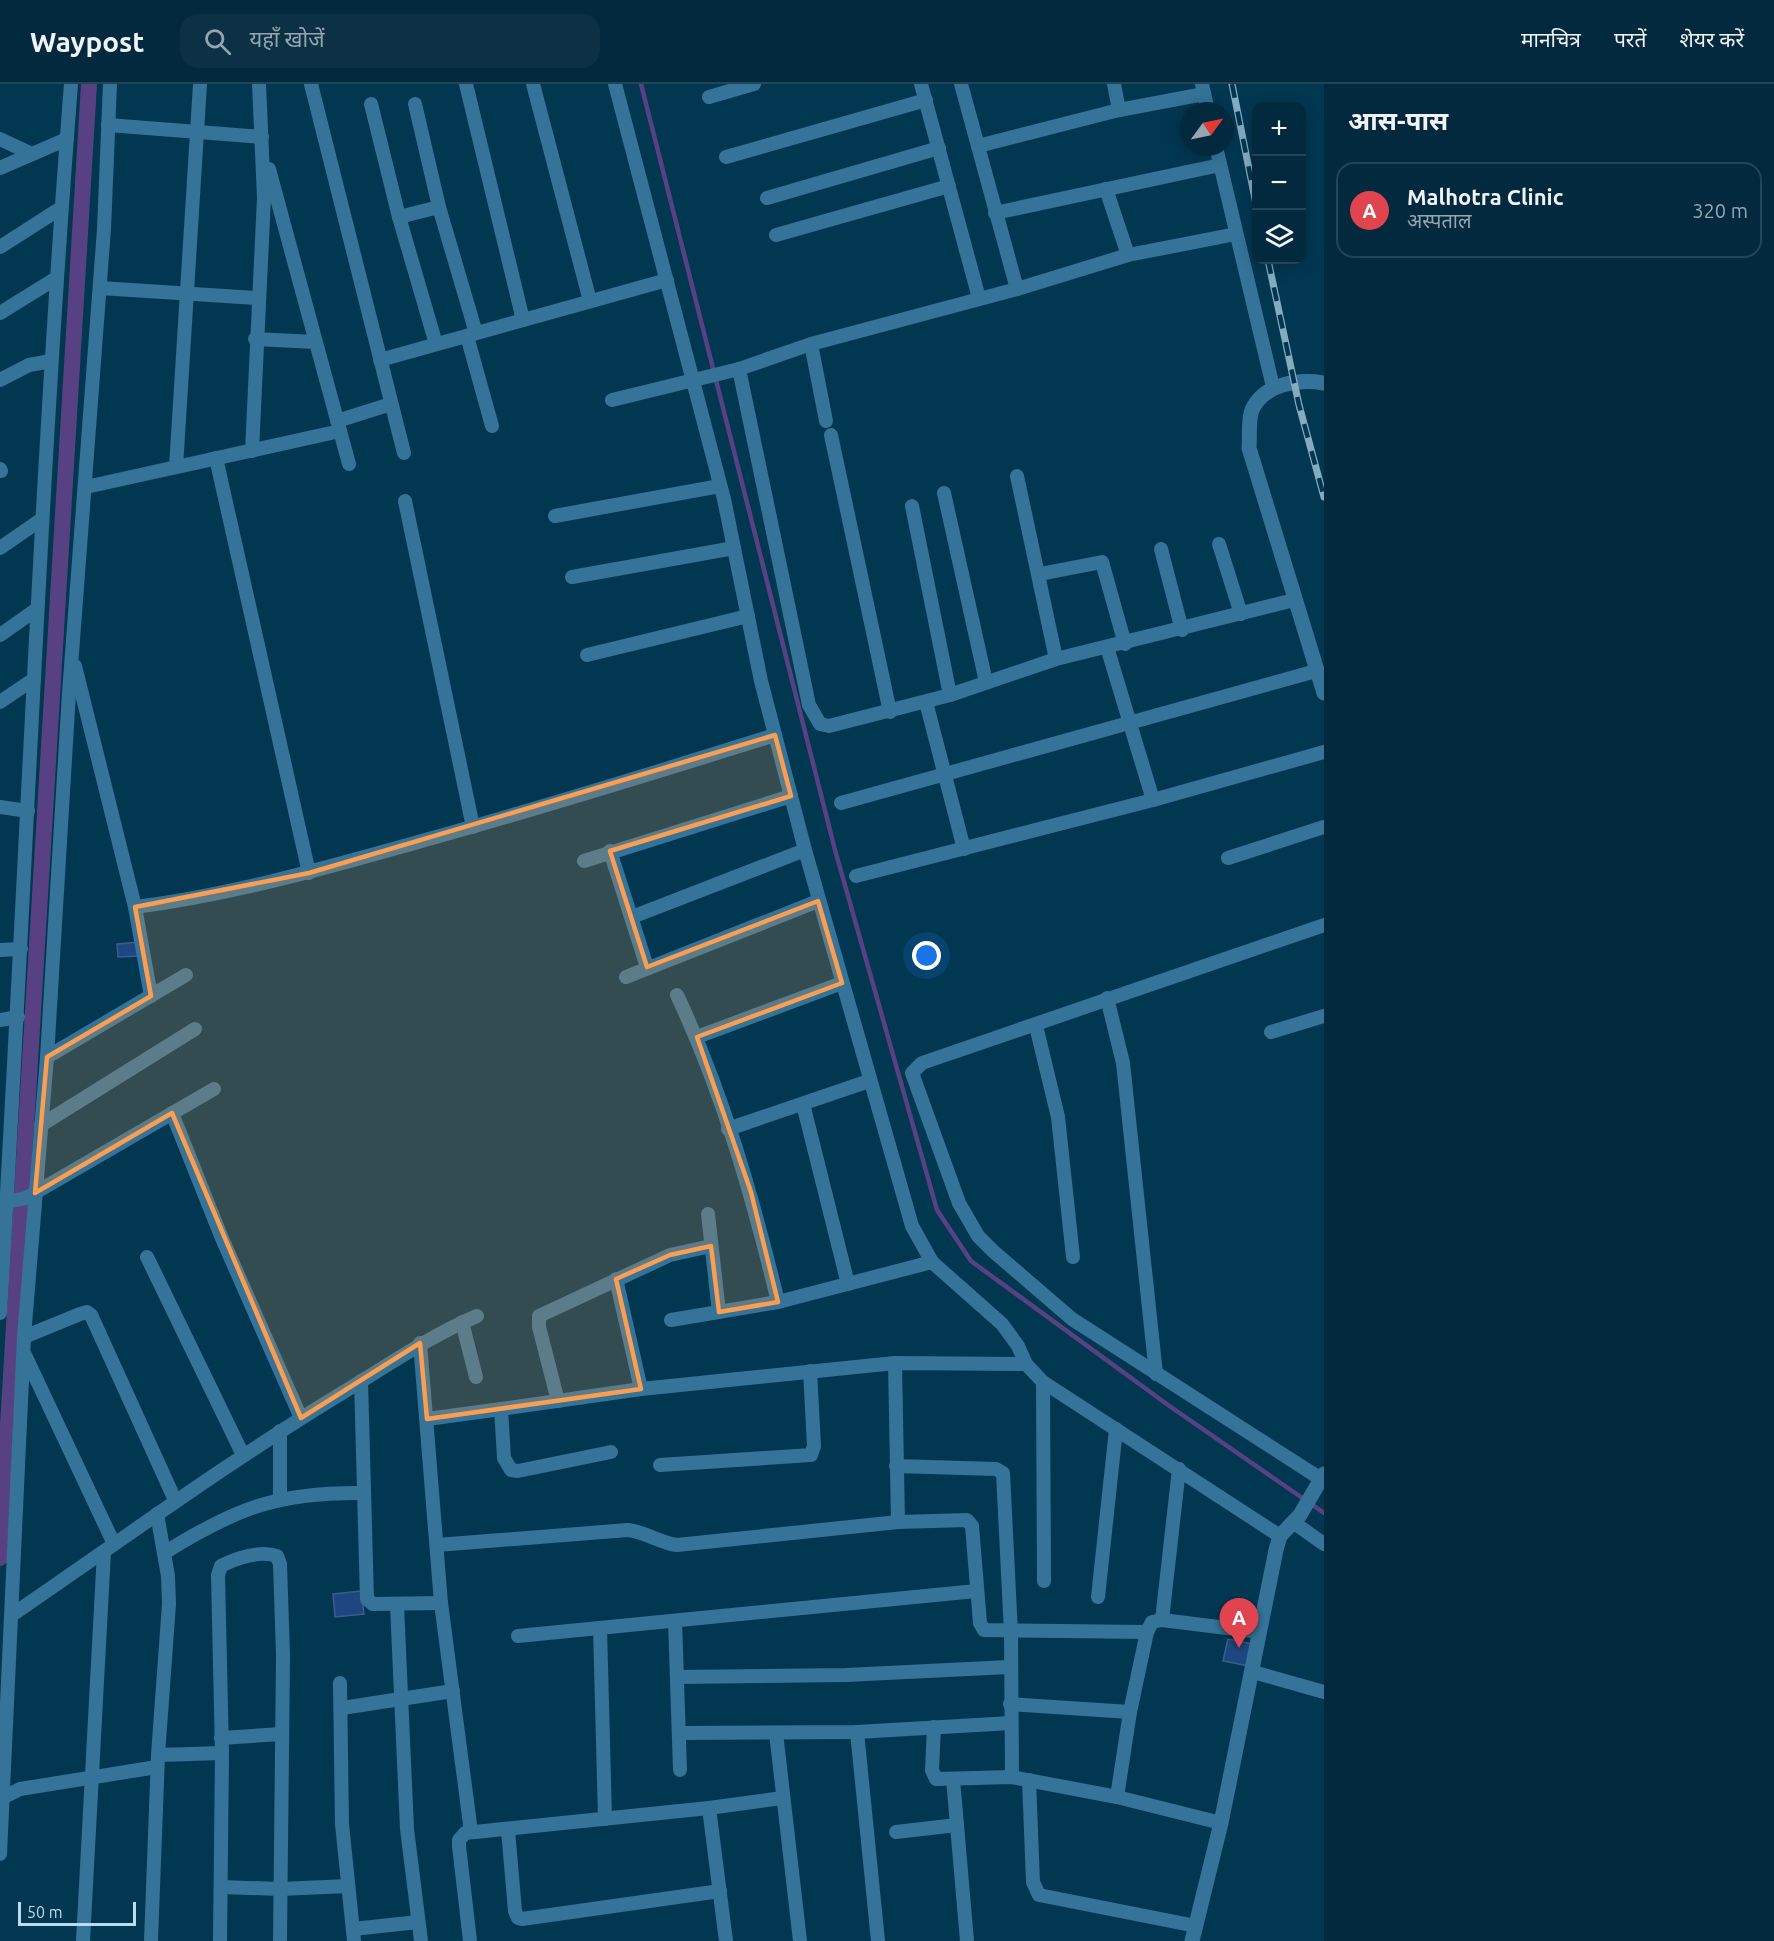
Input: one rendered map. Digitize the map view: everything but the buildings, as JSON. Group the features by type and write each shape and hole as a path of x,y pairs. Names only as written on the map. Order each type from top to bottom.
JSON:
{"street":[{"path":"0,1854 25,1353 21,1198 9,1130 18,1017 51,361 71,84"},
{"path":"0,1313 3,1230 21,1198 41,1125 72,656 100,288 110,84"},
{"path":"176,467 200,84"},
{"path":"252,450 255,339 264,198 259,84"},
{"path":"311,84 404,453"},
{"path":"466,84 523,320"},
{"path":"534,84 590,301"},
{"path":"615,84 720,486 775,735 818,901 912,1226 932,1262 1002,1324 1013,1336 1026,1364 1043,1382 1280,1536"},
{"path":"709,97 754,84"},
{"path":"921,84 979,298"},
{"path":"961,84 1017,289"},
{"path":"1114,84 1119,110"},
{"path":"978,146 1203,89"},
{"path":"726,158 926,100"},
{"path":"371,104 399,217 436,344"},
{"path":"415,104 492,426"},
{"path":"108,125 196,131 262,141"},
{"path":"0,139 32,154"},
{"path":"0,168 66,139"},
{"path":"262,141 349,464"},
{"path":"767,198 939,148"},
{"path":"1218,156 1273,387"},
{"path":"995,213 1220,165"},
{"path":"776,235 949,186"},
{"path":"1107,189 1128,255"},
{"path":"399,217 439,207"},
{"path":"0,247 61,208"},
{"path":"612,400 693,382 811,344 1017,289 1128,255 1236,234"},
{"path":"0,313 56,279"},
{"path":"380,360 667,280"},
{"path":"100,288 258,298"},
{"path":"255,339 315,342"},
{"path":"811,344 826,421"},
{"path":"0,380 29,365 51,361"},
{"path":"739,369 812,714 820,724 829,726 890,712 950,695 1056,659 1182,630 1294,600"},
{"path":"1324,383 1308,380 1273,387 1252,410 1249,448 1324,693"},
{"path":"86,487 252,450 338,426 391,404"},
{"path":"831,435 890,712"},
{"path":"216,459 309,873"},
{"path":"1017,476 1040,574 1056,659"},
{"path":"555,516 720,486"},
{"path":"944,493 986,681"},
{"path":"405,501 473,827"},
{"path":"912,506 950,695"},
{"path":"0,548 42,519"},
{"path":"1219,544 1241,614"},
{"path":"572,577 734,548"},
{"path":"1161,549 1182,630"},
{"path":"1040,574 1102,562 1125,644"},
{"path":"0,635 38,609"},
{"path":"587,655 748,616"},
{"path":"1107,647 1153,800"},
{"path":"72,656 135,907 151,996"},
{"path":"841,803 1316,671"},
{"path":"0,702 34,679"},
{"path":"927,702 943,774 964,849"},
{"path":"135,907 176,902 309,873 473,827 775,735"},
{"path":"856,876 1153,800 1324,752"},
{"path":"584,861 791,796"},
{"path":"0,807 28,811"},
{"path":"1228,858 1324,826"},
{"path":"632,917 805,850"},
{"path":"610,851 647,967"},
{"path":"626,977 818,901"},
{"path":"1192,1941 1221,1823 1280,1536 1297,1519 1320,1482 1072,1319 978,1236 959,1203 912,1080 912,1073 917,1065 1036,1026 1107,998 1324,925"},
{"path":"0,950 21,949"},
{"path":"47,1057 186,975"},
{"path":"697,1037 842,983"},
{"path":"677,996 697,1037 751,1192 778,1302"},
{"path":"1107,998 1123,1063 1156,1374"},
{"path":"1271,1032 1324,1016"},
{"path":"0,1020 18,1017"},
{"path":"1036,1026 1058,1117 1073,1257"},
{"path":"41,1125 195,1029"},
{"path":"728,1129 869,1081"},
{"path":"21,1198 214,1089"},
{"path":"803,1104 848,1284"},
{"path":"172,1113 221,1236 301,1418"},
{"path":"0,1117 9,1130"},
{"path":"708,1214 719,1312"},
{"path":"558,1401 539,1327 539,1316 670,1255 711,1246"},
{"path":"147,1257 243,1455"},
{"path":"671,1320 778,1302 932,1262"},
{"path":"616,1279 641,1389"},
{"path":"24,1337 80,1314 87,1312 92,1315 175,1500"},
{"path":"12,1615 175,1500 280,1431 420,1343 477,1316"},
{"path":"462,1322 476,1377"},
{"path":"420,1343 441,1603 471,1832"},
{"path":"25,1353 109,1548 91,1778 82,1941"},
{"path":"427,1419 641,1389 895,1363 1026,1364"},
{"path":"895,1363 898,1522"},
{"path":"660,1466 811,1455 814,1446 810,1371"},
{"path":"361,1382 366,1599 373,1604 441,1603"},
{"path":"1043,1382 1044,1581"},
{"path":"501,1409 504,1458 511,1470 518,1471 611,1452"},
{"path":"1098,1597 1116,1429"},
{"path":"280,1431 280,1499"},
{"path":"896,1466 996,1469 1003,1473 1011,1633 1009,1667 1012,1777"},
{"path":"1162,1620 1179,1469"},
{"path":"164,1553 218,1520 280,1499 318,1493 364,1493"},
{"path":"151,1941 158,1761 169,1604 157,1514"},
{"path":"1297,1519 1324,1544"},
{"path":"437,1545 628,1530 639,1532 666,1544 677,1545 898,1522 961,1520 970,1522 980,1623 984,1630 1011,1633 1147,1632"},
{"path":"220,1941 222,1753 218,1575 222,1566 230,1561 269,1554 276,1556 280,1564 283,1655 280,1941"},
{"path":"518,1636 976,1591"},
{"path":"397,1605 407,1829 421,1941"},
{"path":"1117,1797 1130,1712 1147,1632 1152,1622 1162,1620 1259,1632"},
{"path":"675,1621 680,1770"},
{"path":"600,1628 605,1819"},
{"path":"677,1677 846,1675 1009,1667"},
{"path":"1253,1672 1324,1692"},
{"path":"340,1683 341,1802 354,1935 418,1922"},
{"path":"342,1708 453,1691"},
{"path":"1010,1704 1130,1712"},
{"path":"679,1733 857,1732 1011,1723"},
{"path":"934,1727 933,1775 936,1779 1012,1777 1117,1797 1221,1823"},
{"path":"857,1732 878,1941"},
{"path":"776,1733 801,1941"},
{"path":"221,1738 281,1734"},
{"path":"2,1797 20,1789 91,1778 158,1761 222,1753"},
{"path":"954,1779 967,1941"},
{"path":"1029,1780 1033,1882 1040,1894 1196,1926"},
{"path":"470,1941 459,1846 461,1836 471,1832 508,1830 782,1798"},
{"path":"709,1808 726,1941"},
{"path":"896,1832 957,1825"},
{"path":"508,1830 515,1911 518,1918 720,1891"},
{"path":"221,1887 280,1889 348,1886"}],"highlighted area":[{"path":"775,735 791,796 610,851 647,967 818,901 842,983 697,1037 751,1192 778,1302 719,1312 711,1246 670,1255 616,1279 641,1389 427,1419 420,1343 301,1418 172,1113 35,1193 47,1057 151,996 135,907 309,873"}],"waterway":[{"path":"0,1558 89,84"},
{"path":"641,84 835,850 937,1210 971,1261 1168,1405 1324,1513"}],"railway":[{"path":"1232,84 1252,184"},
{"path":"1269,264 1299,405 1324,497"}],"place":[{"name":"Malhotra Clinic","path":"1239,1648"}]}
